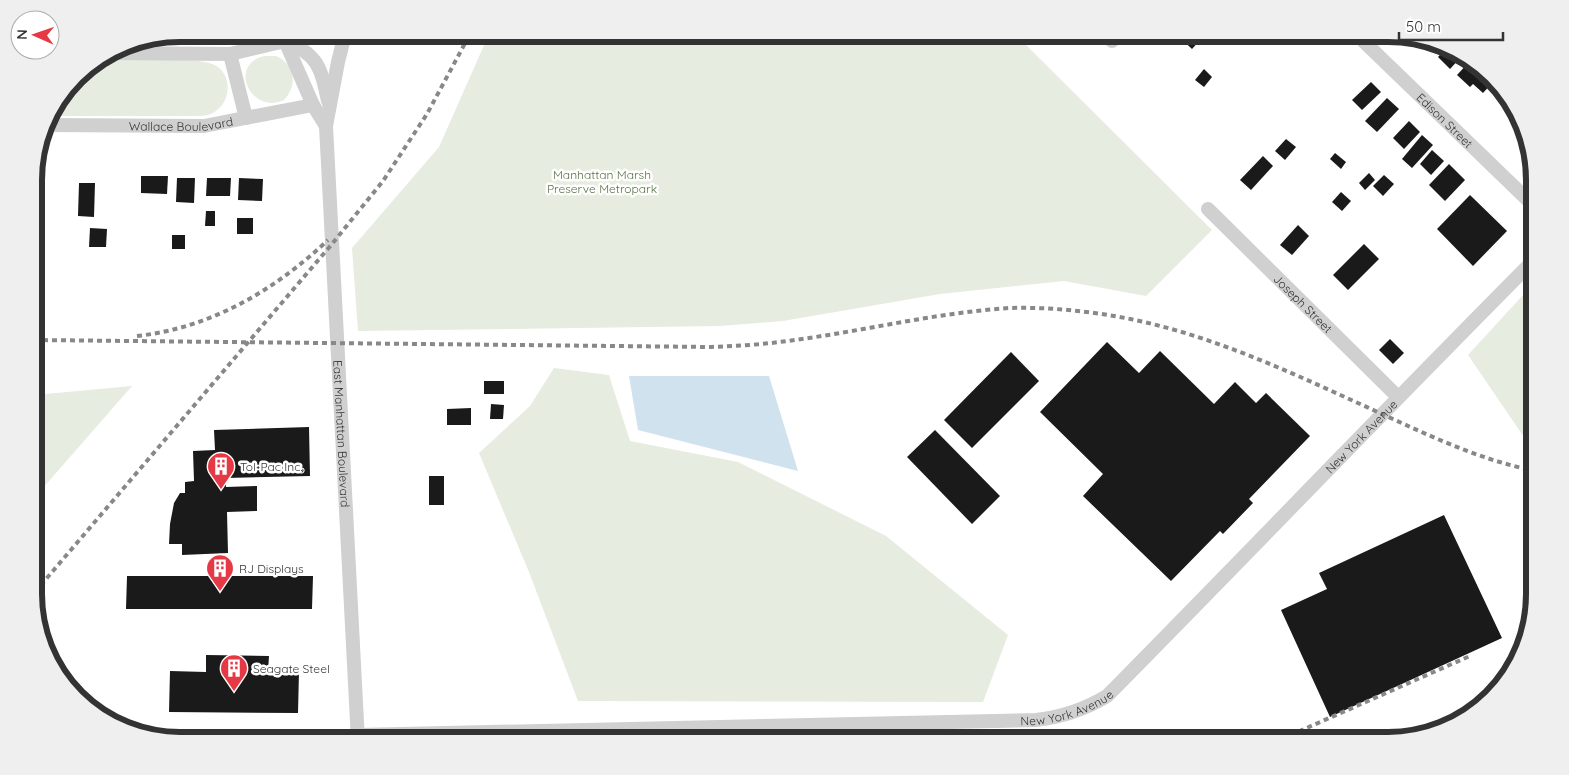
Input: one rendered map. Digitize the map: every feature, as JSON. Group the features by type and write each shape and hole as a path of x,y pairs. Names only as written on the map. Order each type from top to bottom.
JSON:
{"street":[{"path":"128,53 230,54 268,42"},
{"name":"East Manhattan Boulevard","path":"286,42 313,105 326,126"},
{"path":"292,42 309,53 318,65 330,108"},
{"name":"East Manhattan Boulevard","path":"343,42 326,126 357,732"},
{"name":"Edison Street","path":"1364,42 1526,198"},
{"path":"230,54 246,118"},
{"name":"Wallace Boulevard","path":"55,124 204,126 313,105"},
{"name":"Joseph Street","path":"1208,210 1398,397"},
{"name":"New York Avenue","path":"583,732 1036,720 1071,714 1090,706 1107,696 1526,268"}],"green space":[{"name":"Manhattan Marsh Preserve Metropark","path":"485,42 1023,42 1212,230 1146,296 1064,281 940,294 783,321 720,326 358,331 352,248 439,147"},
{"path":"263,56 276,56 291,69 293,82 284,100 273,103 264,102 250,90 246,82 246,74 249,66 256,59"},
{"path":"115,59 188,60 216,66 226,77 228,84 226,99 216,111 203,116 58,116 71,96 83,83 96,71"},
{"path":"1526,292 1526,440 1468,355"},
{"path":"554,368 609,375 630,441 738,462 886,536 1008,635 983,702 578,701 529,572 479,453 530,406"},
{"path":"132,386 42,489 42,394"}],"water":[{"path":"629,376 769,376 798,471 638,430"}],"building":[{"path":"1185,42 1198,42 1192,49"},
{"path":"1441,53 1457,61 1450,69 1438,57"},
{"path":"1465,66 1489,87 1483,93 1473,84 1470,87 1457,75"},
{"path":"1204,69 1212,77 1204,87 1195,80"},
{"path":"1371,82 1381,92 1362,110 1352,100"},
{"path":"1387,98 1399,109 1377,132 1365,121"},
{"path":"1409,121 1420,132 1404,149 1393,138"},
{"path":"1422,135 1433,145 1412,168 1402,159"},
{"path":"1286,139 1296,147 1285,160 1275,151"},
{"path":"1432,150 1444,161 1431,175 1420,164"},
{"path":"1335,153 1346,162 1341,169 1330,159"},
{"path":"1263,156 1273,166 1251,190 1240,180"},
{"path":"1449,164 1465,180 1445,201 1429,185"},
{"path":"1369,173 1375,180 1365,190 1359,183"},
{"path":"1384,175 1394,184 1383,196 1373,186"},
{"path":"141,176 168,176 167,194 141,193"},
{"path":"177,178 195,178 194,203 176,202"},
{"path":"207,178 231,178 230,196 206,196"},
{"path":"239,178 263,179 262,201 238,200"},
{"path":"79,183 95,183 94,217 78,216"},
{"path":"1341,192 1351,201 1342,211 1332,202"},
{"path":"1470,195 1507,231 1473,266 1437,229"},
{"path":"206,211 215,211 215,226 205,226"},
{"path":"237,218 253,218 253,234 237,234"},
{"path":"1298,225 1309,236 1292,255 1280,245"},
{"path":"90,228 107,229 106,247 89,247"},
{"path":"172,235 185,235 185,249 172,249"},
{"path":"1364,244 1379,259 1348,290 1333,275"},
{"path":"1390,339 1404,353 1393,364 1379,350"},
{"path":"1107,342 1139,373 1160,351 1214,404 1235,382 1256,403 1266,393 1310,436 1249,499 1253,503 1223,534 1220,531 1171,581 1083,496 1103,474 1040,412"},
{"path":"1011,352 1039,381 972,448 944,420"},
{"path":"484,381 504,381 504,394 484,394"},
{"path":"491,404 504,405 503,419 490,419"},
{"path":"471,408 471,425 447,425 447,409"},
{"name":"Tol-Pac Inc.","path":"309,427 310,476 225,478 226,487 257,486 257,511 227,512 228,553 182,555 182,544 169,544 174,503 180,493 185,493 185,482 194,481 193,451 215,450 214,430"},
{"path":"935,430 1000,496 972,524 907,457"},
{"path":"429,476 444,476 444,505 429,505"},
{"path":"1444,515 1502,638 1330,717 1281,610 1327,589 1319,573"},
{"name":"RJ Displays","path":"127,576 313,576 312,609 126,609"},
{"name":"Seagate Steel","path":"206,655 269,656 268,671 299,671 298,713 169,712 170,671 206,672"}],"railway":[{"path":"42,584 332,244 383,181 427,114 466,42"},
{"path":"137,336 191,325 240,304 286,275 328,240"},
{"path":"43,340 711,347 762,344 808,338 951,314 1009,308 1071,310 1144,322 1214,342 1282,369 1457,447 1495,461 1526,469"},
{"path":"1298,732 1470,656"}],"place":[{"name":"Tol-Pac Inc.","path":"221,490"},
{"name":"RJ Displays","path":"220,592"},
{"name":"Seagate Steel","path":"234,692"}]}
